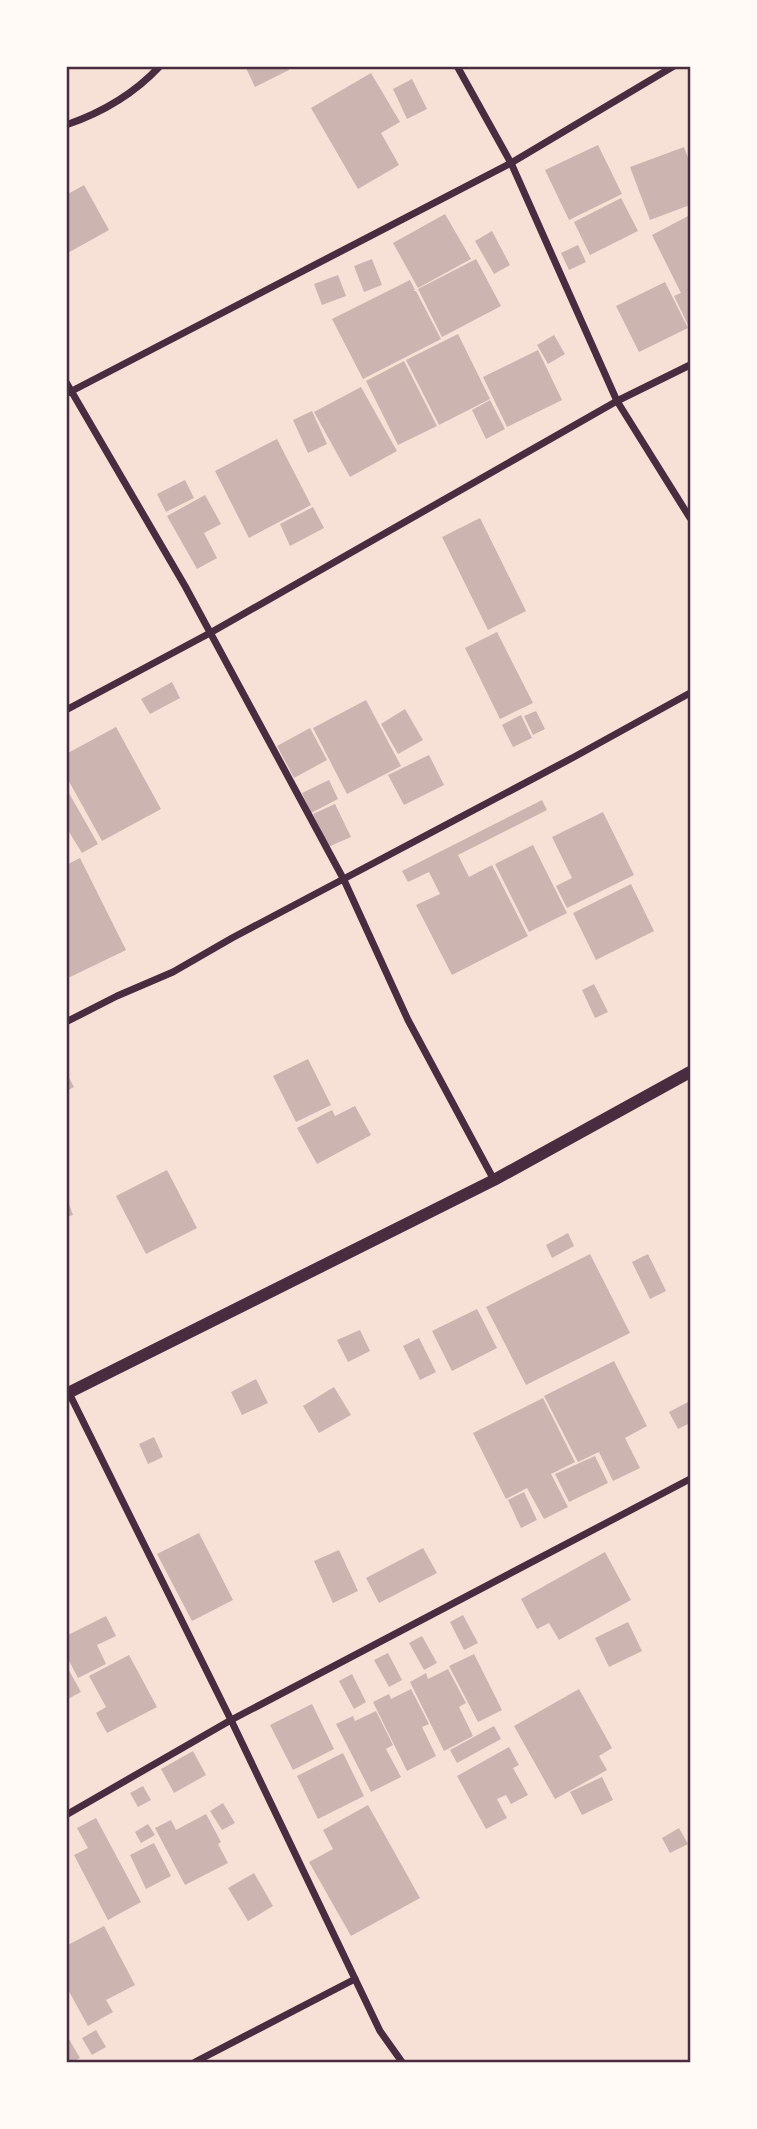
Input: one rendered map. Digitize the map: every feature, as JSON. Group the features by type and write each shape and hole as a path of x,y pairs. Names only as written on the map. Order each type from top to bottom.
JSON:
{"street":[{"path":"66,125 92,116 147,80 160,66"},
{"path":"457,66 511,163 617,401 691,518"},
{"path":"69,392 511,163 674,66"},
{"path":"66,710 210,633 617,401 691,365"},
{"path":"66,382 69,392 147,519 344,880 408,1020 494,1180"},
{"path":"66,1021 173,972 691,693"},
{"path":"402,2063 380,2031 231,1720 68,1394 494,1180 691,1072"},
{"path":"66,1815 231,1720 691,1479"},
{"path":"195,2063 355,1979"}],"building":[{"path":"245,66 287,66 289,70 255,87"},
{"path":"371,73 400,122 381,133 399,165 358,189 311,108"},
{"path":"412,79 427,109 407,119 393,89"},
{"path":"598,145 622,194 569,220 545,170"},
{"path":"684,147 690,163 690,205 650,220 630,167"},
{"path":"84,185 109,230 66,254 66,195"},
{"path":"621,198 638,231 590,255 574,222"},
{"path":"445,214 471,259 418,288 393,243"},
{"path":"690,215 690,329 674,296 681,293 652,235"},
{"path":"492,231 510,265 494,274 475,241"},
{"path":"578,245 586,262 569,270 561,253"},
{"path":"372,259 382,285 364,292 354,266"},
{"path":"476,259 501,306 442,337 418,289"},
{"path":"338,275 346,296 322,305 314,284"},
{"path":"410,280 415,290 413,291 416,291 441,339 363,379 332,319"},
{"path":"665,282 688,328 639,352 616,306"},
{"path":"458,334 490,399 439,425 406,360"},
{"path":"554,335 565,354 548,364 537,345"},
{"path":"538,350 562,400 507,427 483,377"},
{"path":"404,361 437,426 398,445 366,381"},
{"path":"361,387 397,451 350,477 314,412"},
{"path":"490,400 505,429 486,439 472,410"},
{"path":"312,411 327,444 308,453 293,420"},
{"path":"277,439 311,505 249,538 215,471"},
{"path":"185,480 194,498 166,512 157,494"},
{"path":"205,495 221,524 204,533 217,558 197,569 167,516"},
{"path":"313,507 324,528 290,546 280,524"},
{"path":"480,518 526,611 488,630 442,537"},
{"path":"497,632 533,703 500,719 465,648"},
{"path":"172,682 180,698 150,714 141,699"},
{"path":"366,700 401,766 347,794 313,728"},
{"path":"405,709 423,740 398,754 381,724"},
{"path":"536,711 545,729 533,735 524,716"},
{"path":"521,715 532,738 513,747 502,725"},
{"path":"116,727 161,809 102,841 66,776 66,754"},
{"path":"310,728 327,760 294,778 277,746"},
{"path":"429,755 444,785 404,805 388,775"},
{"path":"329,780 338,799 311,813 302,793"},
{"path":"66,788 98,844 82,853 66,827"},
{"path":"542,800 547,810 458,855 469,877 492,865 528,936 452,975 416,905 440,894 429,872 408,882 402,871"},
{"path":"335,804 351,837 328,847 313,814"},
{"path":"603,812 634,875 567,908 556,886 572,878 552,837"},
{"path":"533,845 567,913 529,932 495,864"},
{"path":"80,858 126,950 66,979 66,865"},
{"path":"631,884 654,931 596,960 573,913"},
{"path":"594,984 608,1012 595,1018 582,990"},
{"path":"308,1059 331,1105 296,1122 273,1076"},
{"path":"66,1072 74,1087 66,1091"},
{"path":"355,1106 371,1135 317,1164 297,1128 332,1110 335,1116"},
{"path":"167,1170 197,1228 146,1254 116,1196"},
{"path":"66,1196 73,1215 66,1217"},
{"path":"568,1233 574,1246 552,1258 546,1245"},
{"path":"590,1254 630,1333 526,1385 486,1307"},
{"path":"648,1254 666,1291 650,1299 632,1262"},
{"path":"477,1309 497,1348 452,1371 432,1331"},
{"path":"360,1330 370,1351 348,1362 337,1340"},
{"path":"419,1338 436,1372 420,1380 403,1346"},
{"path":"614,1361 647,1426 625,1438 640,1468 613,1481 599,1452 578,1462 544,1396"},
{"path":"256,1379 268,1403 242,1415 231,1392"},
{"path":"334,1387 351,1415 319,1433 303,1406"},
{"path":"543,1398 575,1462 551,1474 568,1507 544,1519 527,1488 506,1499 473,1433"},
{"path":"690,1401 690,1423 678,1429 669,1412"},
{"path":"154,1437 163,1457 148,1464 139,1444"},
{"path":"595,1456 608,1483 569,1502 555,1474"},
{"path":"524,1492 537,1520 521,1528 508,1500"},
{"path":"199,1533 233,1600 192,1621 157,1554"},
{"path":"423,1548 437,1573 379,1603 366,1578"},
{"path":"339,1550 358,1591 333,1603 314,1561"},
{"path":"605,1552 631,1600 559,1640 549,1623 537,1629 521,1599"},
{"path":"463,1615 478,1643 464,1650 450,1622"},
{"path":"106,1616 116,1636 97,1645 106,1664 78,1678 66,1655 66,1636"},
{"path":"628,1622 642,1651 609,1667 595,1638"},
{"path":"422,1636 437,1663 424,1670 409,1643"},
{"path":"388,1653 402,1680 389,1687 374,1660"},
{"path":"474,1654 502,1710 478,1722 449,1666"},
{"path":"129,1655 157,1707 107,1733 96,1713 106,1707 89,1676"},
{"path":"66,1665 81,1692 66,1700"},
{"path":"448,1669 466,1703 459,1707 473,1736 444,1751 410,1682 426,1673 428,1679"},
{"path":"352,1674 366,1702 354,1709 339,1681"},
{"path":"411,1689 429,1724 422,1727 436,1756 407,1771 373,1702 389,1694 391,1699"},
{"path":"579,1689 612,1748 599,1756 607,1770 555,1799 514,1726"},
{"path":"312,1704 334,1749 293,1770 270,1725"},
{"path":"376,1711 393,1745 386,1749 401,1777 371,1792 336,1724 353,1716 355,1721"},
{"path":"494,1726 501,1739 457,1763 450,1750"},
{"path":"509,1747 519,1765 513,1768 528,1795 511,1804 506,1795 497,1799 507,1818 486,1829 457,1776"},
{"path":"193,1751 206,1775 174,1793 161,1769"},
{"path":"343,1753 364,1796 318,1819 297,1776"},
{"path":"602,1777 613,1800 582,1815 570,1792"},
{"path":"143,1786 151,1800 138,1807 130,1793"},
{"path":"223,1803 235,1823 222,1830 210,1811"},
{"path":"368,1805 420,1898 351,1936 309,1862 333,1849 323,1830"},
{"path":"206,1814 221,1842 218,1844 228,1863 185,1885 155,1828 171,1820 176,1830"},
{"path":"96,1818 141,1902 108,1920 74,1855 88,1848 77,1828"},
{"path":"148,1824 155,1835 141,1843 135,1832"},
{"path":"679,1828 688,1844 670,1853 662,1838"},
{"path":"154,1843 171,1876 146,1889 130,1855"},
{"path":"254,1873 273,1906 248,1921 228,1888"},
{"path":"104,1926 135,1985 106,2000 113,2012 88,2026 66,1986 66,1946"},
{"path":"96,2030 106,2047 92,2055 82,2038"},
{"path":"66,2034 80,2058 73,2062 66,2062"}]}
